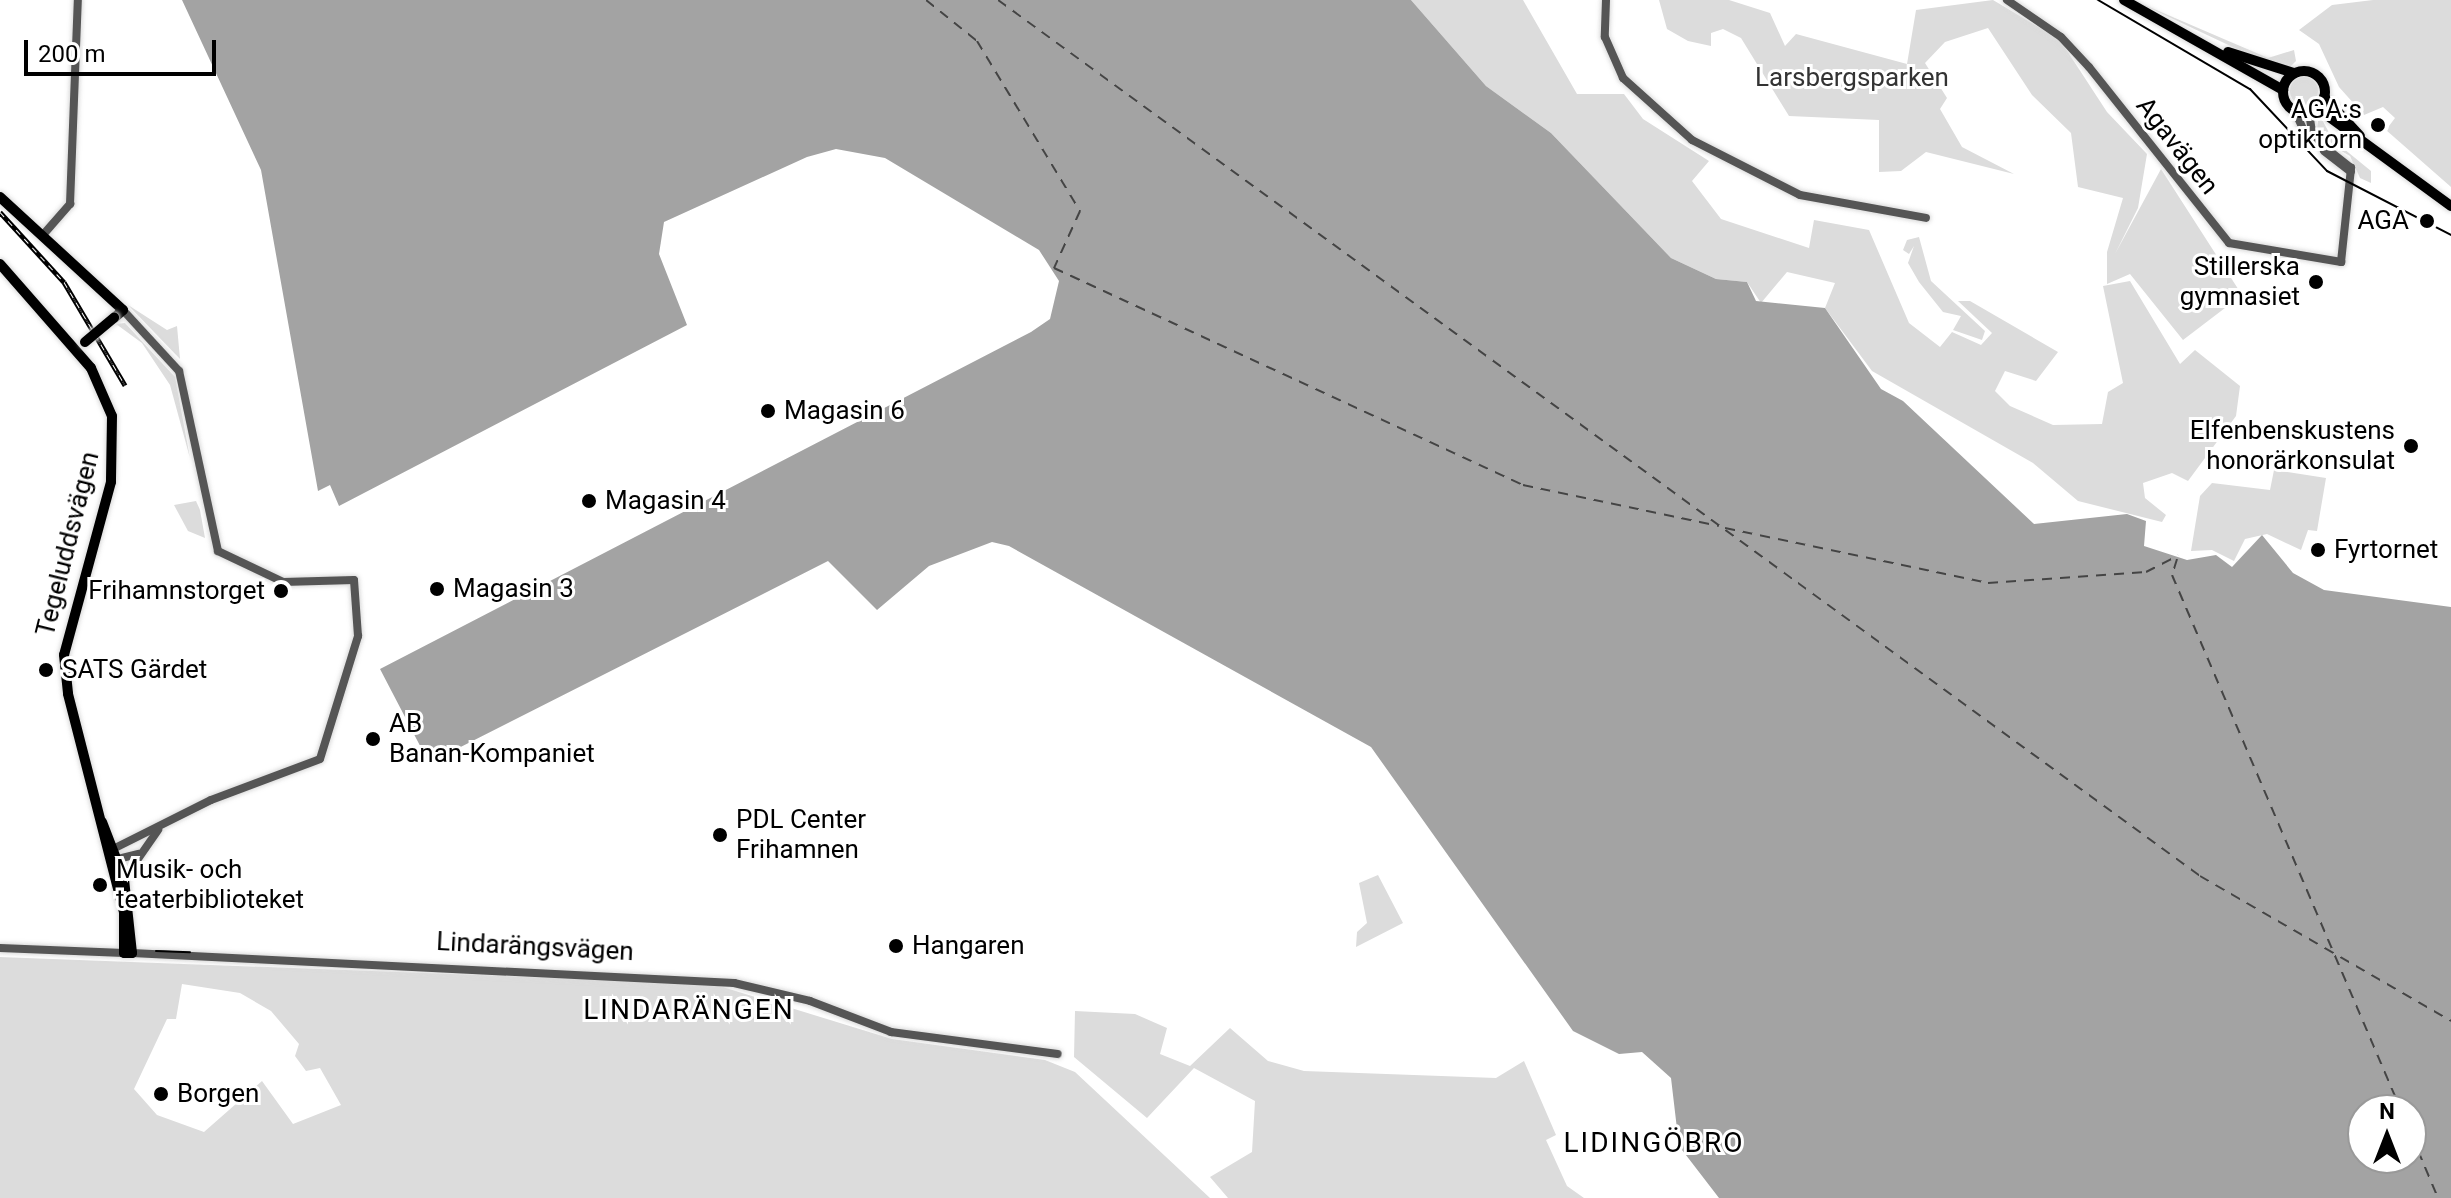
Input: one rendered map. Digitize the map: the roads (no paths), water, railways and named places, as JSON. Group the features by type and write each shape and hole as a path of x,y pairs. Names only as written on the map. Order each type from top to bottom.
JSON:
{"main road":[{"path":"2124,0 2211,46 2283,90 2295,111 2313,110 2363,141 2451,206"},
{"path":"2211,46 2296,72 2316,74 2324,97 2363,141"},
{"path":"2283,90 2296,72"},
{"path":"2313,110 2324,97"},
{"path":"0,197 118,314 81,346"},
{"name":"Tegeluddsvägen","path":"0,264 81,346 104,390 114,443 109,491 64,655 112,855 124,912 128,953"},
{"name":"Tegeluddsvägen","path":"112,855 124,879 128,953"}],"street":[{"path":"42,236 70,204 78,0"},
{"path":"1606,0 1605,37 1623,78 1692,140 1800,195 1926,218"},
{"name":"Agavägen","path":"2007,0 2061,37 2089,67 2229,243 2341,262 2351,173"},
{"path":"2313,110 2310,134 2347,161 2351,173"},
{"path":"2295,111 2308,140 2351,173"},
{"path":"112,855 161,826 320,759 357,648 354,580 283,582 218,551 179,371 118,314"},
{"path":"124,879 138,854 161,826"},
{"path":"112,855 138,854"},
{"name":"Lindarängsvägen","path":"0,948 720,981 798,997 891,1032 1058,1054"}],"tram line":[{"path":"2098,0 2250,89 2327,171 2451,235"},
{"path":"156,951 190,952"}],"railway":[{"path":"0,212 64,282 125,385"}],"place":[{"name":"AGA:s optiktorn","path":"2378,125"},
{"name":"AGA","path":"2427,221"},
{"name":"Stillerska gymnasiet","path":"2316,282"},
{"name":"Magasin 6","path":"768,411"},
{"name":"Elfenbenskustens honorärkonsulat","path":"2411,446"},
{"name":"Magasin 4","path":"589,501"},
{"name":"Fyrtornet","path":"2318,550"},
{"name":"Magasin 3","path":"437,589"},
{"name":"Frihamnstorget","path":"281,591"},
{"name":"SATS Gärdet","path":"46,670"},
{"name":"AB Banan-Kompaniet","path":"373,739"},
{"name":"PDL Center Frihamnen","path":"720,835"},
{"name":"Musik- och teaterbiblioteket","path":"100,885"},
{"name":"Hangaren","path":"896,946"},
{"name":"Borgen","path":"161,1094"}],"district":[{"name":"LINDARÄNGEN","path":"689,1010"},
{"name":"LIDINGÖBRO","path":"1654,1143"}],"park label":[{"name":"Larsbergsparken","path":"1852,78"}]}
